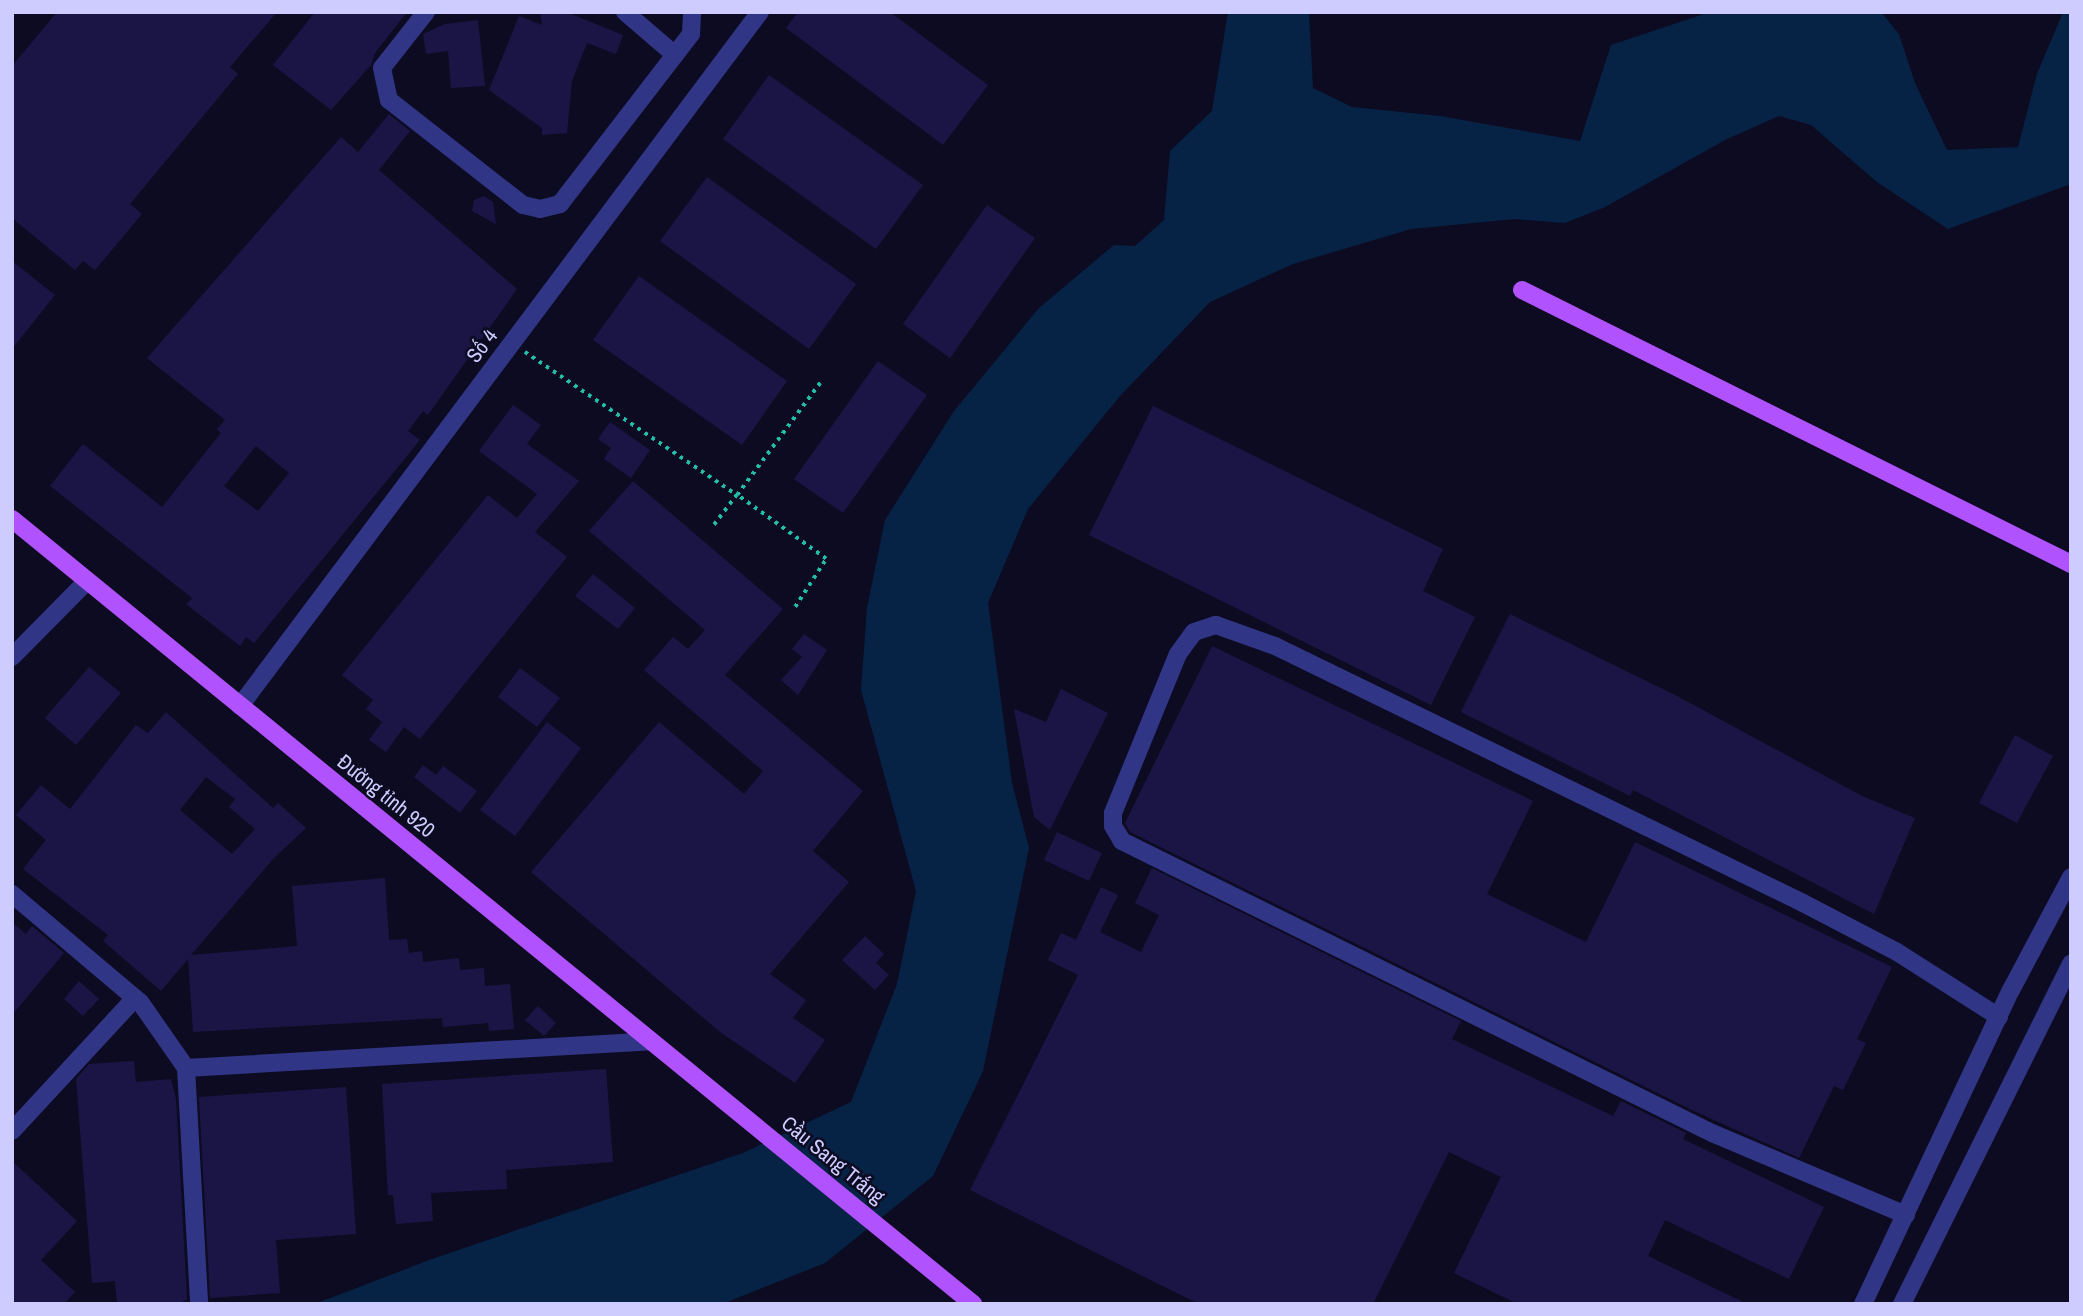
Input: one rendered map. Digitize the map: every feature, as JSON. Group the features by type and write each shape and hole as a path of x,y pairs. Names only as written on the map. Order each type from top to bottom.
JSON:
{"main road":[{"path":"1522,290 2071,564"},
{"name":"Đường tỉnh 920","path":"12,519 732,1107"},
{"name":"Cầu Sang Trắng","path":"732,1107 973,1304"}],"street":[{"path":"426,12 382,68 389,100 523,205 540,209 561,204 691,34 692,12"},
{"path":"625,12 675,55"},
{"name":"Số 4","path":"240,706 760,12"},
{"path":"12,657 87,581"},
{"path":"1906,1215 1714,1134 1122,841 1113,826 1113,813 1178,654 1194,632 1216,625 1275,646 1803,903 1897,952 1999,1017"},
{"path":"1863,1304 1999,1017 2071,877"},
{"path":"12,894 135,998 187,1068 199,1304"},
{"path":"1902,1304 2071,964"},
{"path":"12,1131 135,998"},
{"path":"187,1068 651,1041"}],"path":[{"path":"512,344 737,495 826,559 795,607"},
{"path":"712,528 822,380"}],"water":[{"path":"1228,12 1309,12 1313,88 1352,107 1440,116 1580,141 1611,45 1710,12 1881,12 1899,34 1915,83 1947,150 2018,147 2037,74 2063,12 2071,12 2071,184 1948,229 1877,182 1811,125 1779,116 1727,139 1605,207 1565,223 1515,219 1411,229 1293,264 1210,302 1120,396 1028,509 988,603 1012,783 1029,848 983,1071 933,1176 825,1263 722,1304 315,1304 432,1259 743,1153 851,1102 897,984 916,891 861,690 867,608 885,520 954,411 1039,308 1114,245 1135,246 1164,220 1170,151 1212,111"}],"building":[{"path":"57,12 277,12 230,67 238,74 130,204 142,214 95,270 83,261 75,270 12,218 12,66"},
{"path":"315,12 407,12 375,53 371,65 331,110 273,65"},
{"path":"540,12 566,12 623,35 616,54 587,43 572,81 567,133 542,135 542,128 489,90 519,16 542,25"},
{"path":"798,12 890,12 988,85 943,145 786,28"},
{"path":"478,20 485,86 451,88 448,51 426,54 423,34 445,24"},
{"path":"769,75 923,185 876,249 723,139"},
{"path":"389,114 410,131 379,170 517,289 428,415 423,411 408,431 420,440 254,643 246,637 240,646 186,604 192,598 50,486 83,444 162,507 221,433 217,429 225,420 147,358 341,137 358,152","holes":["256,446 289,473 258,511 224,486"]},
{"path":"707,177 856,284 809,349 660,241"},
{"path":"484,196 493,202 496,224 472,211 474,200"},
{"path":"987,205 1035,238 950,358 903,324"},
{"path":"12,261 55,295 12,349"},
{"path":"639,276 787,381 742,445 593,340"},
{"path":"878,361 927,395 843,513 794,479"},
{"path":"513,405 541,425 527,444 579,481 535,532 567,557 420,739 404,727 386,752 369,740 382,722 366,709 373,700 342,675 488,495 517,518 537,494 479,451"},
{"path":"1153,406 1443,549 1423,591 1475,617 1431,705 1089,535"},
{"path":"610,422 650,450 631,478 604,459 611,448 598,439"},
{"path":"633,481 783,609 725,675 863,791 813,851 849,882 770,974 806,1000 793,1018 825,1040 795,1083 720,1032 531,872 659,722 744,794 763,771 644,670 673,637 688,649 705,630 589,531"},
{"path":"593,574 635,608 618,629 575,596"},
{"path":"1510,614 1679,697 1862,796 1915,818 1874,914 1633,790 1630,796 1461,712"},
{"path":"804,634 827,650 798,695 781,680 802,657 792,649"},
{"path":"1212,646 1533,801 1487,894 1586,942 1635,842 1892,967 1857,1039 1866,1043 1843,1090 1834,1086 1799,1158 1696,1112 1130,832 1125,823"},
{"path":"89,667 121,693 76,745 45,718"},
{"path":"520,668 560,698 537,727 498,697"},
{"path":"1061,689 1108,713 1050,830 1034,817 1014,709 1046,722"},
{"path":"166,712 273,808 278,803 306,828 274,858 191,955 297,946 292,886 385,878 389,940 407,939 409,953 422,951 423,962 459,958 460,970 484,968 485,986 510,984 514,1029 489,1031 488,1023 443,1027 442,1018 193,1032 188,959 161,991 103,941 108,935 23,869 46,840 16,815 41,785 70,809 136,725 148,733","holes":["206,777 235,799 229,807 255,829 232,854 180,810"]},
{"path":"547,722 581,748 515,836 480,810"},
{"path":"2015,735 2053,756 2017,823 1979,803"},
{"path":"423,765 436,775 443,766 477,791 460,813 414,777"},
{"path":"1057,832 1102,853 1089,881 1044,860"},
{"path":"1152,868 1461,1021 1452,1039 1613,1116 1621,1101 1686,1133 1683,1139 1824,1207 1789,1279 1665,1220 1648,1256 1747,1304 1518,1304 1454,1273 1501,1177 1449,1152 1373,1304 1199,1304 970,1190 1078,975 1048,960 1061,933 1076,940 1101,887 1118,895 1100,932 1141,952 1159,915 1135,903"},
{"path":"12,922 26,934 32,926 64,953 12,1015"},
{"path":"865,936 884,954 876,963 889,975 875,990 842,960"},
{"path":"79,981 99,999 83,1016 64,999"},
{"path":"538,1006 556,1023 544,1036 525,1020"},
{"path":"134,1061 136,1082 171,1079 176,1099 187,1299 179,1304 117,1304 115,1281 92,1283 76,1079 89,1064"},
{"path":"606,1069 613,1162 506,1170 507,1189 431,1193 433,1221 396,1224 393,1195 388,1195 382,1084"},
{"path":"346,1087 356,1234 276,1240 280,1293 210,1298 199,1097"},
{"path":"12,1161 77,1221 41,1260 75,1292 64,1304 12,1304"}]}
